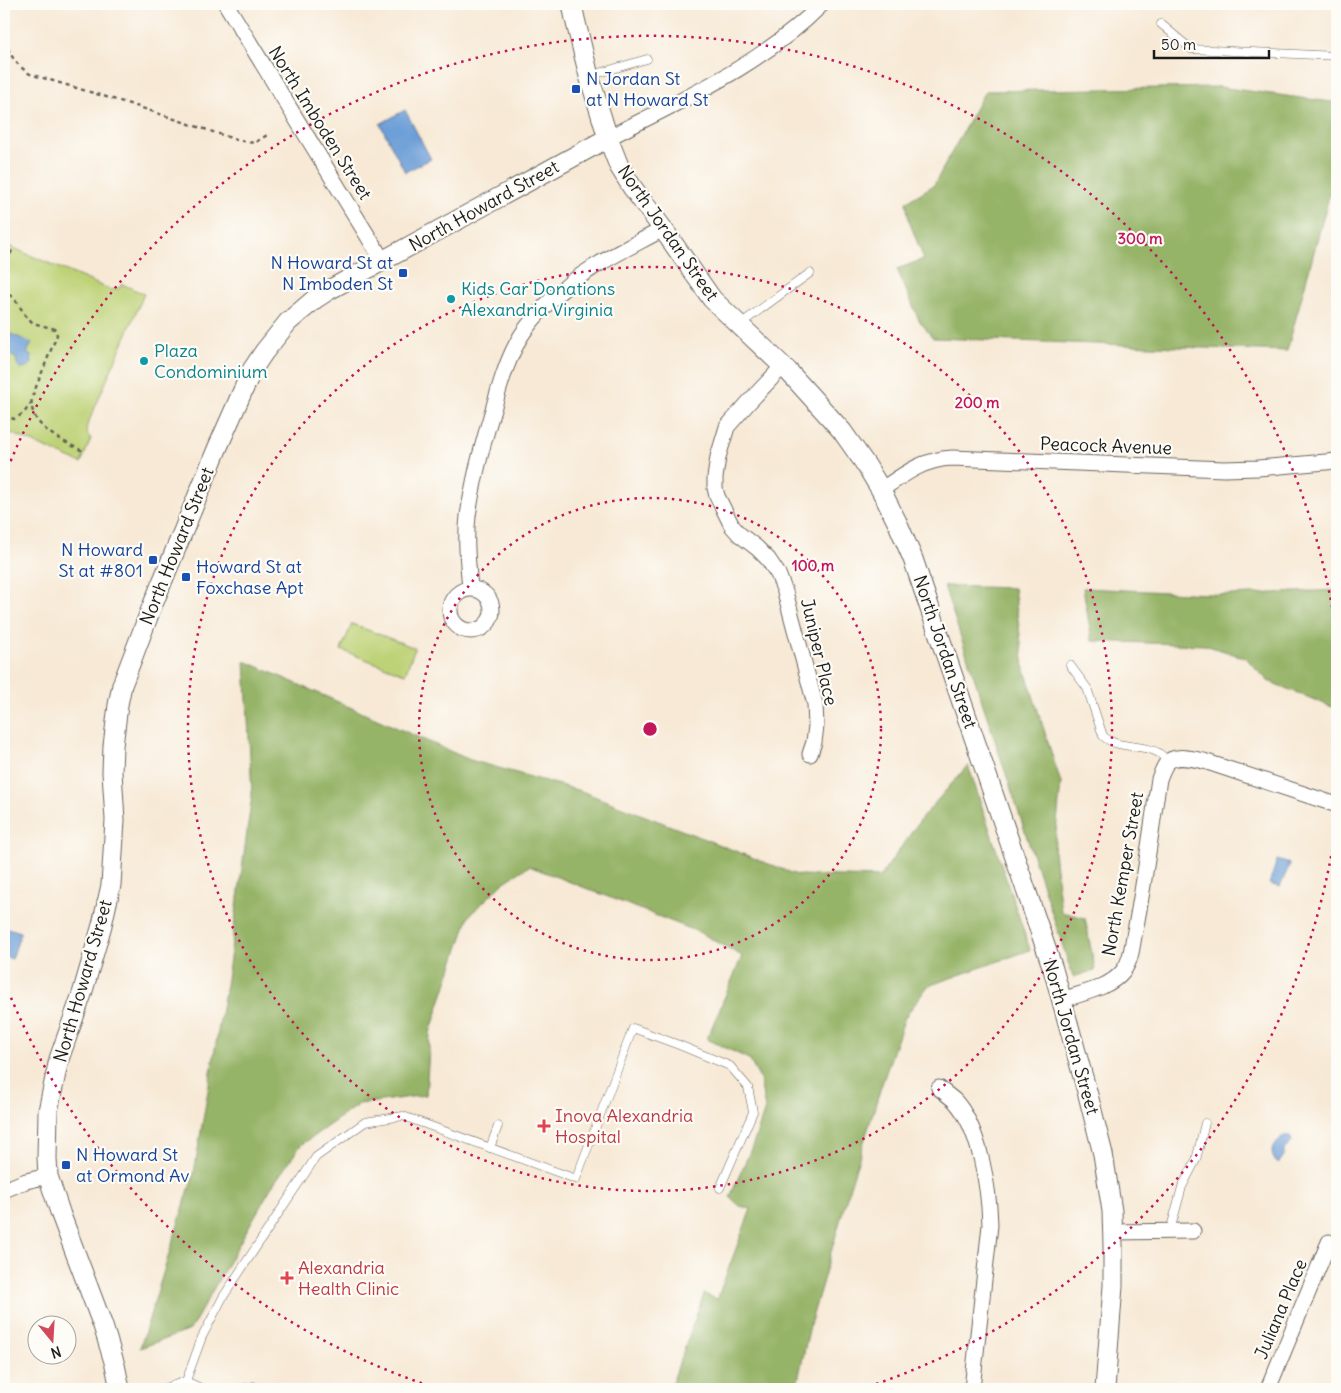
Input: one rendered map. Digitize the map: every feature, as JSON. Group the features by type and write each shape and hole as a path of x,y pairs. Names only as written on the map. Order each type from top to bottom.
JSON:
{"street":[{"name":"North Imboden Street","path":"226,4 382,261"},
{"name":"North Jordan Street","path":"572,4 589,76 608,138 620,166 632,187 712,299 783,366 842,431 881,490 913,558 1062,1000 1103,1154 1112,1211 1113,1286 1105,1389"},
{"name":"North Howard Street","path":"120,1389 104,1326 60,1215 48,1176 48,1111 59,1058 82,994 102,925 111,885 115,820 112,772 113,746 122,685 151,609 252,370 288,322 302,309 330,290 740,68 779,42 822,4"},
{"path":"470,588 467,542 468,517 473,490 504,371 516,344 526,328 551,300 566,287 599,264 663,229"},
{"name":"Juniper Place","path":"783,366 727,427 718,456 715,488 719,501 732,526 738,534 768,559 778,574 785,592 814,704 816,726 810,754"},
{"name":"Peacock Avenue","path":"881,490 910,470 931,460 942,458 1224,469 1337,461"},
{"path":"1176,760 1192,758 1215,764 1257,780 1337,805"},
{"name":"North Kemper Street","path":"1062,1000 1107,984 1117,978 1128,964 1139,911 1159,779 1165,765 1176,760"},
{"path":"939,1088 955,1101 967,1120 983,1164 990,1207 990,1225 972,1389"},
{"path":"4,1190 26,1181 48,1176"},
{"path":"1112,1232 1193,1231"},
{"name":"Juliana Place","path":"1268,1389 1329,1242"}],"lane":[{"path":"1161,24 1191,49 1337,56"},
{"path":"589,76 647,59"},
{"path":"739,325 810,273"},
{"path":"1070,665 1087,688 1103,736 1108,741 1142,747 1176,760"},
{"path":"186,1385 202,1337 224,1297 316,1157 365,1122 403,1116 576,1179 633,1028 730,1066 748,1087 753,1112 720,1188"},
{"path":"1170,1231 1182,1187 1196,1160 1205,1123"},
{"path":"490,1148 498,1126"},
{"path":"162,1389 186,1385 203,1389"},
{"path":"241,1389 253,1386 260,1389"}],"path":[{"path":"4,41 12,57 20,67 30,74 133,105 237,140 254,144 269,134"},
{"path":"4,269 13,248"},
{"path":"4,289 33,322 55,329 57,335 32,397 33,412 44,428 59,439 85,452"},
{"path":"4,415 14,419 24,413 31,403"}],"green space":[{"path":"1219,87 1331,102 1337,101 1337,167 1287,351 933,338 919,320 897,269 924,259 909,221 906,202 934,185 985,91"},
{"path":"4,244 111,290 119,288 122,284 144,294 86,428 91,439 81,463 4,430"},
{"path":"944,586 1014,588 1024,667 1061,783 1054,851 1061,912 1085,918 1095,970 1073,977"},
{"path":"1083,588 1230,595 1337,590 1337,709 1268,681 1246,658 1205,645 1092,641"},
{"path":"352,624 415,648 405,674 341,650"},
{"path":"245,661 470,760 581,791 797,875 880,877 921,819 968,765 1030,950 928,986 905,1017 849,1190 810,1325 796,1389 670,1389 704,1294 717,1299 751,1209 740,1206 730,1197 754,1142 765,1109 760,1079 749,1059 707,1039 742,956 701,933 529,866 503,883 469,916 430,1033 426,1095 359,1104 301,1145 272,1186 190,1330 140,1348 194,1173 228,973 252,795"}],"water":[{"path":"405,110 431,159 405,172 380,124"},
{"path":"4,331 32,343 27,353 31,356 32,363 27,368 20,368 16,358 4,352"},
{"path":"1277,860 1290,864 1280,887 1269,884"},
{"path":"8,928 21,932 12,959 4,956 4,938"},
{"path":"1284,1136 1291,1138 1292,1142 1284,1150 1283,1157 1278,1163 1272,1155 1272,1151 1277,1141"}],"place":[{"name":"N Jordan St at N Howard St","path":"576,89"},
{"name":"N Howard St at N Imboden St","path":"403,273"},
{"name":"Kids Car Donations Alexandria Virginia","path":"451,299"},
{"name":"Plaza Condominium","path":"144,361"},
{"name":"N Howard St at #801","path":"153,560"},
{"name":"Howard St at Foxchase Apt","path":"186,577"},
{"name":"Inova Alexandria Hospital","path":"544,1126"},
{"name":"N Howard St at Ormond Av","path":"66,1165"},
{"name":"Alexandria Health Clinic","path":"287,1278"}]}
